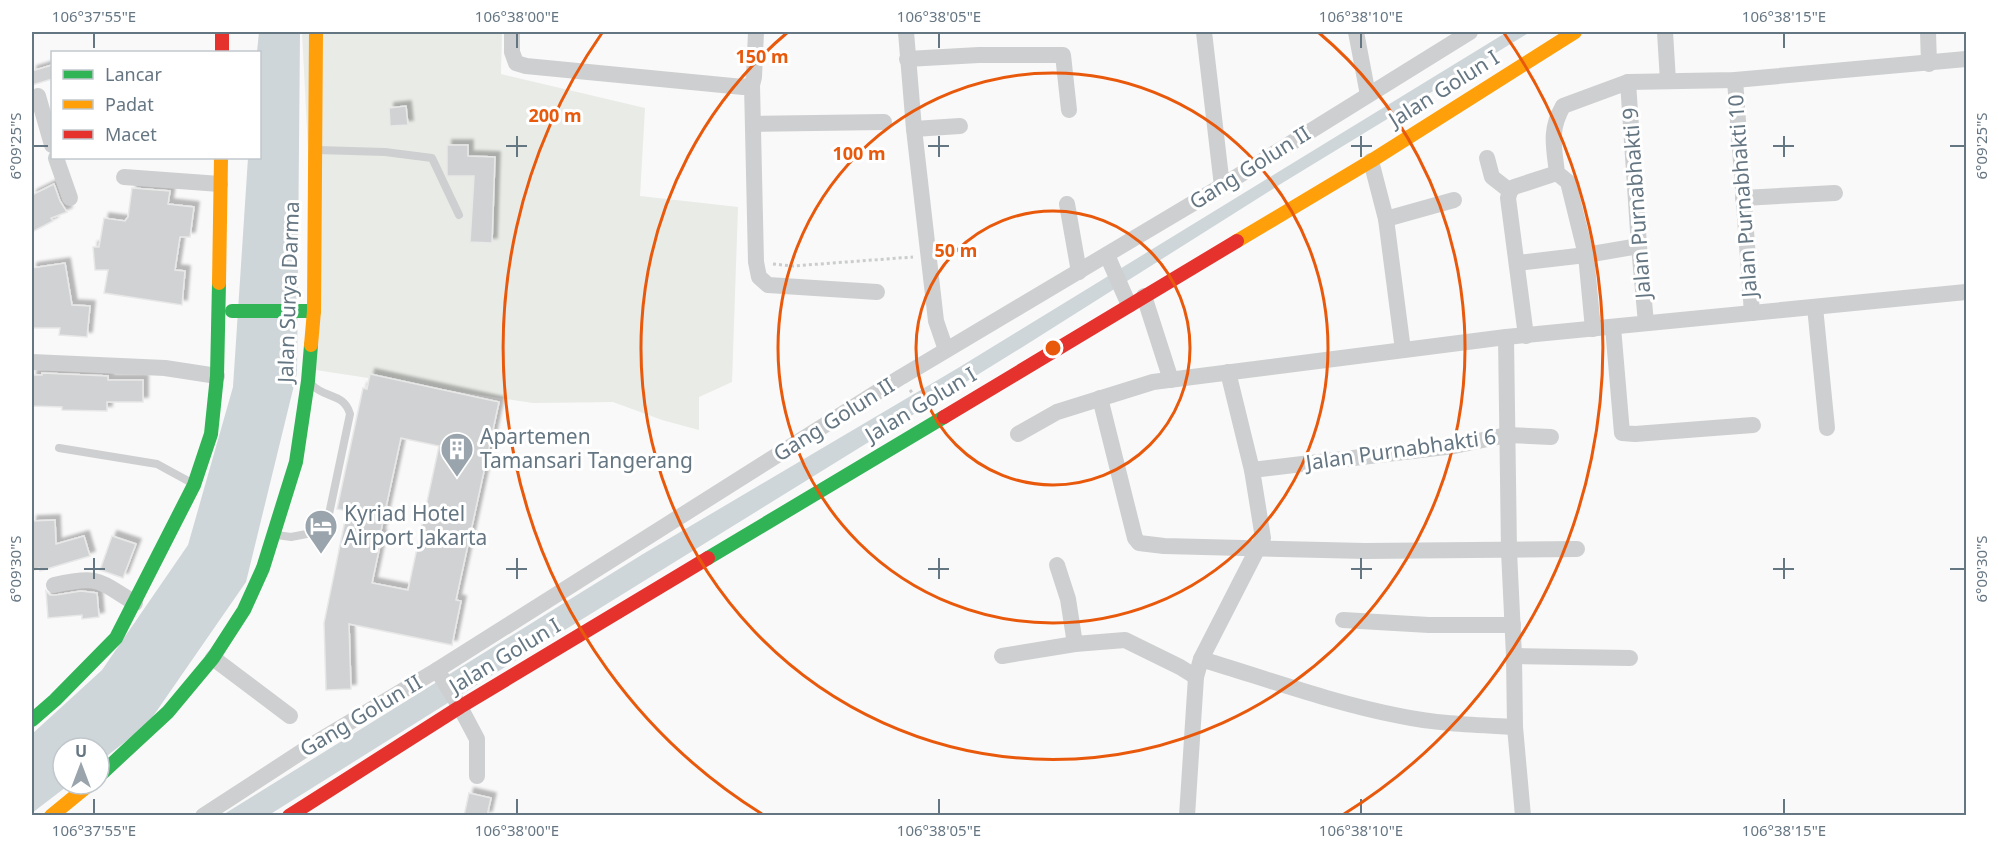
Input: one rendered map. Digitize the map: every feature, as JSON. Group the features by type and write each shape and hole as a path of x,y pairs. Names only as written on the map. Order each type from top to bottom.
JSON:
{"main road":[{"path":"222,32 222,51"},
{"name":"Jalan Surya Darma","path":"111,765 168,712 213,658 244,610 263,568 296,462 308,381 316,32"},
{"name":"Jalan Golun I","path":"288,816 459,704 1371,161 1575,32"},
{"path":"32,720 116,638 194,485 211,434 216,376 221,159"},
{"path":"218,266 226,299 235,311"},
{"path":"235,311 308,311"},
{"path":"217,349 224,325 235,311"},
{"path":"51,816 75,796"}],"street":[{"path":"512,32 512,52 516,63 526,66 743,87 752,85"},
{"path":"756,32 752,85 756,262 759,277 768,285 877,292"},
{"path":"906,32 914,129 936,321 946,350"},
{"path":"1204,32 1222,186"},
{"path":"1356,32 1368,95"},
{"name":"Gang Golun II","path":"203,816 315,743 438,672 946,350 1079,272 1108,259 1470,32"},
{"path":"1665,32 1668,81"},
{"path":"1928,32 1929,64"},
{"path":"907,59 1063,55 1069,110"},
{"path":"1593,329 1586,255 1568,182 1557,173 1552,136 1555,121 1563,106 1628,82 1735,80 1966,60"},
{"name":"Jalan Purnabhakti 10","path":"1735,80 1752,313"},
{"name":"Jalan Purnabhakti 9","path":"1628,82 1646,324"},
{"path":"38,96 38,119 51,143"},
{"path":"753,124 884,122"},
{"path":"914,129 960,126"},
{"path":"1487,158 1492,177 1510,191"},
{"path":"56,159 70,198"},
{"path":"1371,161 1386,219 1403,350"},
{"path":"1526,336 1508,198 1514,187 1557,173"},
{"path":"124,177 220,184"},
{"path":"1743,198 1835,192"},
{"path":"1386,219 1454,200"},
{"path":"1067,204 1079,272"},
{"path":"1517,263 1639,246"},
{"path":"1108,259 1121,288 1136,301 1171,380"},
{"path":"1018,434 1057,412 1153,382 1506,338 1966,292"},
{"path":"1815,307 1827,428"},
{"path":"1613,327 1622,433 1753,425"},
{"path":"1506,338 1509,551 1515,727 1523,816"},
{"path":"32,362 165,368 216,376"},
{"path":"1187,816 1196,677 1201,659 1263,538 1252,470 1228,372"},
{"path":"1100,398 1135,538 1139,543 1164,546 1365,551 1577,549"},
{"name":"Jalan Purnabhakti 6","path":"1252,470 1454,446 1507,435 1551,437"},
{"path":"1057,565 1068,598 1075,644"},
{"path":"54,585 82,579 99,581 135,603"},
{"path":"1343,620 1429,625 1513,625"},
{"path":"1002,656 1075,644 1125,640 1196,677"},
{"path":"1514,656 1630,658"},
{"path":"213,658 290,716"},
{"path":"1201,659 1357,707 1469,724 1515,727"},
{"path":"438,672 459,704 477,739 477,776"}],"lane":[{"path":"314,150 385,152 432,158 459,215"},
{"path":"274,534 291,537 317,532 328,519 350,414 348,405 342,400 318,391 308,381"},
{"path":"59,448 157,464 194,485"}],"path":[{"path":"756,262 793,266 928,255"},
{"path":"907,385 927,413"}],"shaded area":[{"path":"259,32 300,32 297,373 246,582 147,725 111,753 111,736 51,736 51,796 54,796 32,813 32,734 102,670 188,545 233,387 248,159 261,159 261,51 257,51"},
{"path":"302,32 502,32 501,74 645,108 640,196 738,207 732,382 699,397 699,430 662,420 613,402 533,403 309,369 308,149"},
{"path":"1507,32 1530,32 1279,185 269,815 221,816 643,554 958,368"}],"building":[{"path":"51,65 51,79 32,85 32,71"},
{"path":"406,106 408,125 390,126 389,108"},
{"path":"447,145 468,145 468,156 495,157 492,243 470,242 474,176 447,176"},
{"path":"54,184 67,212 51,218 53,221 32,232 32,195"},
{"path":"132,188 170,191 168,204 194,207 190,237 180,237 175,270 185,271 182,305 104,293 108,270 95,270 93,247 99,247 104,218 125,221 128,217"},
{"path":"65,263 72,305 90,306 87,337 59,335 60,328 32,328 32,268"},
{"path":"42,373 108,376 108,380 143,380 143,402 107,402 107,411 62,410 62,407 32,406 32,375 42,375"},
{"name":"Apartemen Tamansari Tangerang","path":"370,374 499,402 456,600 461,601 452,645 349,624 351,689 326,690 324,623 347,511 337,509 363,388 367,389","holes":["401,438 439,446 408,590 372,583"]},
{"path":"55,520 56,544 84,536 90,556 40,571 39,568 32,571 32,521"},
{"path":"112,536 136,544 123,578 100,570"},
{"path":"46,591 50,595 81,591 97,593 99,617 82,619 82,615 48,618"},
{"path":"469,793 491,798 487,816 464,816"}],"traffic: fast":[{"path":"32,720 116,638 194,485 211,434 217,376 219,283"},
{"path":"232,311 314,311"},
{"path":"111,765 168,712 213,658 244,610 263,568 296,462 311,345"},
{"path":"708,558 944,417"}],"traffic: slow":[{"path":"311,345 314,311 316,32"},
{"path":"1237,241 1371,161 1575,32"},
{"path":"219,283 221,159"},
{"path":"51,816 75,796"}],"traffic: jam":[{"path":"222,32 222,51"},
{"path":"944,417 1237,241"},
{"path":"289,816 460,707 708,558"}],"place":[{"name":"Apartemen Tamansari Tangerang","path":"457,478"},
{"name":"Kyriad Hotel Airport Jakarta","path":"321,555"}]}
